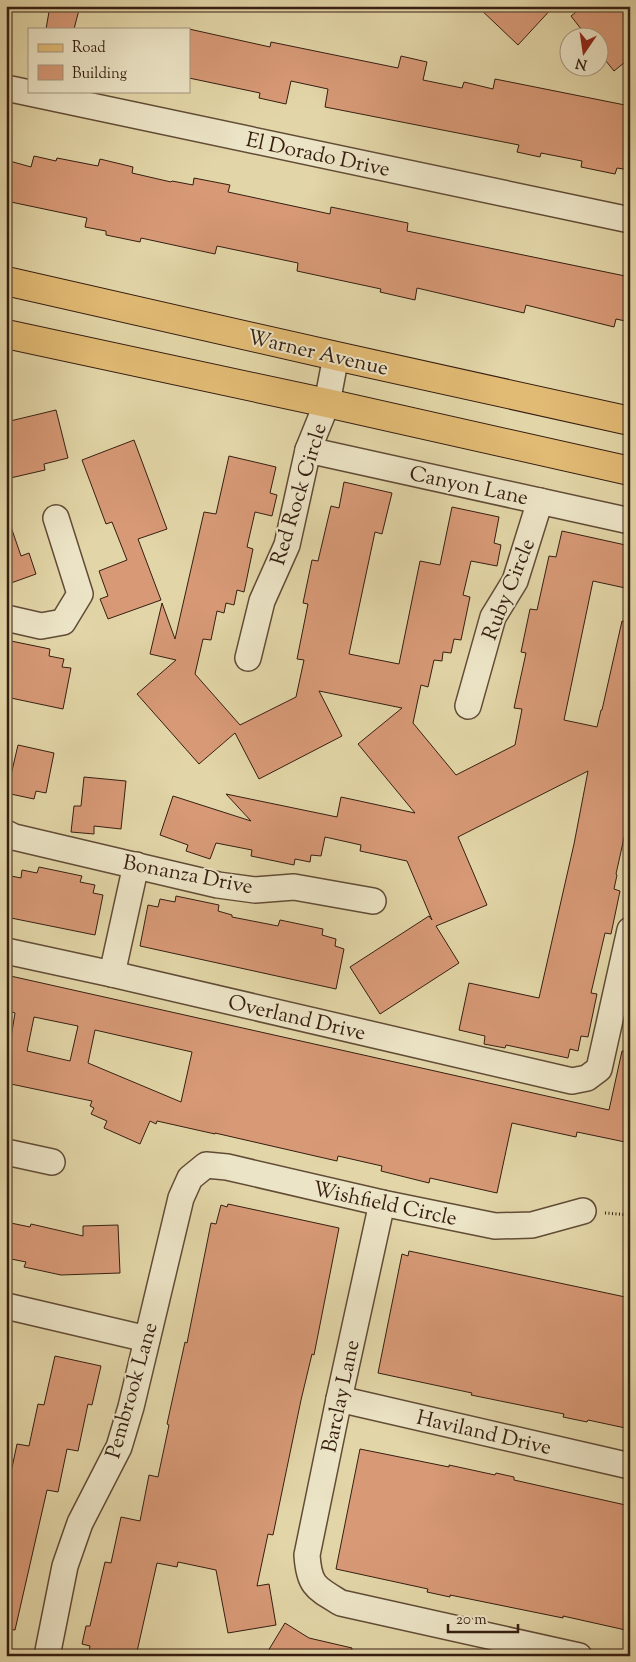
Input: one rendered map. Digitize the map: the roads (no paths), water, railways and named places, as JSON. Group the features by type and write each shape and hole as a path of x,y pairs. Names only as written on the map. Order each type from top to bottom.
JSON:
{"main road":[{"name":"Warner Avenue","path":"6,281 630,421"},
{"path":"6,334 630,471"}],"street":[{"name":"El Dorado Drive","path":"6,88 630,220"},
{"name":"Red Rock Circle","path":"248,658 262,601 287,545 308,450 327,403 336,356"},
{"name":"Canyon Lane","path":"308,450 630,521"},
{"name":"Ruby Circle","path":"468,706 493,617 516,581 540,501"},
{"path":"6,618 41,626 63,622 80,594 56,518"},
{"name":"Bonanza Drive","path":"6,833 14,837 218,885 255,890 294,888 373,901"},
{"path":"112,974 136,865"},
{"name":"Overland Drive","path":"6,951 572,1081 587,1078 599,1069 630,930"},
{"path":"6,1152 52,1162"},
{"name":"Wishfield Circle","path":"190,1178 206,1165 227,1167 382,1203 495,1226 532,1225 583,1211"},
{"name":"Pembrook Lane","path":"47,1656 65,1566 80,1523 119,1447 131,1407 181,1198 190,1178"},
{"name":"Barclay Lane","path":"382,1203 307,1554 308,1573 316,1588 341,1603 579,1656"},
{"path":"6,1306 147,1339"},
{"name":"Haviland Drive","path":"339,1399 630,1466"}]}
